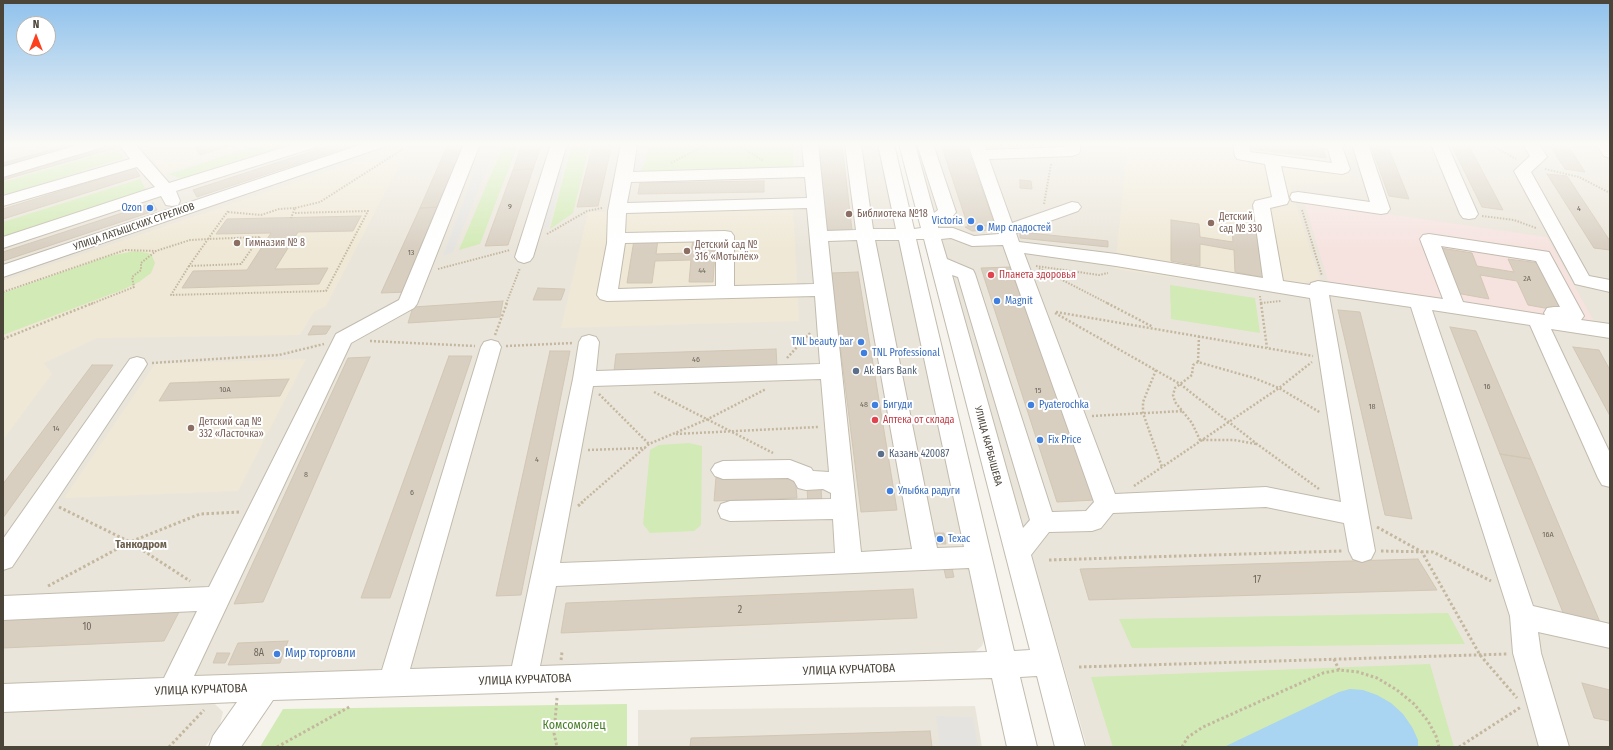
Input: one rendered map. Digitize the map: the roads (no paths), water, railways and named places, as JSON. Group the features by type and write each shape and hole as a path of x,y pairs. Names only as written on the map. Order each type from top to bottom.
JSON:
{"street":[{"path":"3,201 78,179"},
{"path":"156,179 166,190 178,212"},
{"path":"3,243 201,179"},
{"name":"УЛИЦА ЛАТЫШСКИХ СТРЕЛКОВ","path":"3,271 275,179"},
{"path":"172,691 343,339 407,304 458,179"},
{"path":"524,257 548,179"},
{"path":"624,179 618,208 617,238 607,295 824,290"},
{"path":"814,179 849,563"},
{"path":"858,179 865,235 927,560"},
{"path":"894,179 1022,747"},
{"name":"УЛИЦА КАРБЫШЕВА","path":"915,179 1070,747"},
{"path":"929,229 947,212 936,179"},
{"path":"988,179 1107,504"},
{"path":"1267,289 1261,205 1281,200 1276,179"},
{"path":"1298,197 1381,209 1371,179"},
{"path":"1454,179 1470,214"},
{"path":"1526,179 1582,280 1610,286"},
{"path":"618,208 816,203"},
{"path":"1009,239 1072,207"},
{"path":"819,236 906,234 929,229 953,233 972,241 1009,239 1267,289 1322,290 1419,302 1453,302 1574,316 1543,256 1429,240 1453,302"},
{"path":"617,238 725,236 725,292"},
{"path":"939,262 966,274 1043,522"},
{"path":"1322,290 1340,425 1362,551"},
{"path":"1419,302 1519,604 1527,653 1531,700 1554,747"},
{"path":"1453,302 1537,320 1610,331"},
{"path":"1537,320 1610,478"},
{"path":"523,680 584,379 589,342"},
{"path":"392,684 491,347"},
{"path":"3,559 137,364"},
{"path":"584,379 831,371"},
{"path":"723,470 790,469 803,475 806,481 825,480 843,499"},
{"path":"1017,554 1043,522 1092,521 1107,504 1266,497 1355,515"},
{"path":"730,511 843,499"},
{"path":"545,575 980,557"},
{"path":"3,608 218,598"},
{"path":"1519,604 1610,636"},
{"name":"УЛИЦА КУРЧАТОВА","path":"3,698 266,687 1004,665 1048,662"},
{"path":"224,747 266,687"}],"water":[{"path":"1350,689 1363,690 1377,695 1391,703 1403,714 1412,727 1418,740 1418,747 1224,747 1339,692"}],"place":[{"name":"Ozon","path":"150,208"},
{"name":"Библиотека №18","path":"849,214"},
{"name":"Victoria","path":"971,221"},
{"name":"Детский сад № 330","path":"1211,223"},
{"name":"Мир сладостей","path":"980,228"},
{"name":"Гимназия № 8","path":"237,243"},
{"name":"Детский сад № 316 «Мотылёк»","path":"687,251"},
{"name":"Планета здоровья","path":"991,275"},
{"name":"Magnit","path":"997,301"},
{"name":"TNL beauty bar","path":"861,342"},
{"name":"TNL Professional","path":"864,353"},
{"name":"Ak Bars Bank","path":"856,371"},
{"name":"Бигуди","path":"875,405"},
{"name":"Pyaterochka","path":"1031,405"},
{"name":"Аптека от склада","path":"875,420"},
{"name":"Детский сад № 332 «Ласточка»","path":"191,428"},
{"name":"Fix Price","path":"1040,440"},
{"name":"Казань 420087","path":"881,454"},
{"name":"Улыбка радуги","path":"890,491"},
{"name":"Техас","path":"940,539"},
{"name":"Мир торговли","path":"277,654"}],"district":[{"name":"Танкодром","path":"141,545"}],"park label":[{"name":"Комсомолец","path":"574,726"}]}
